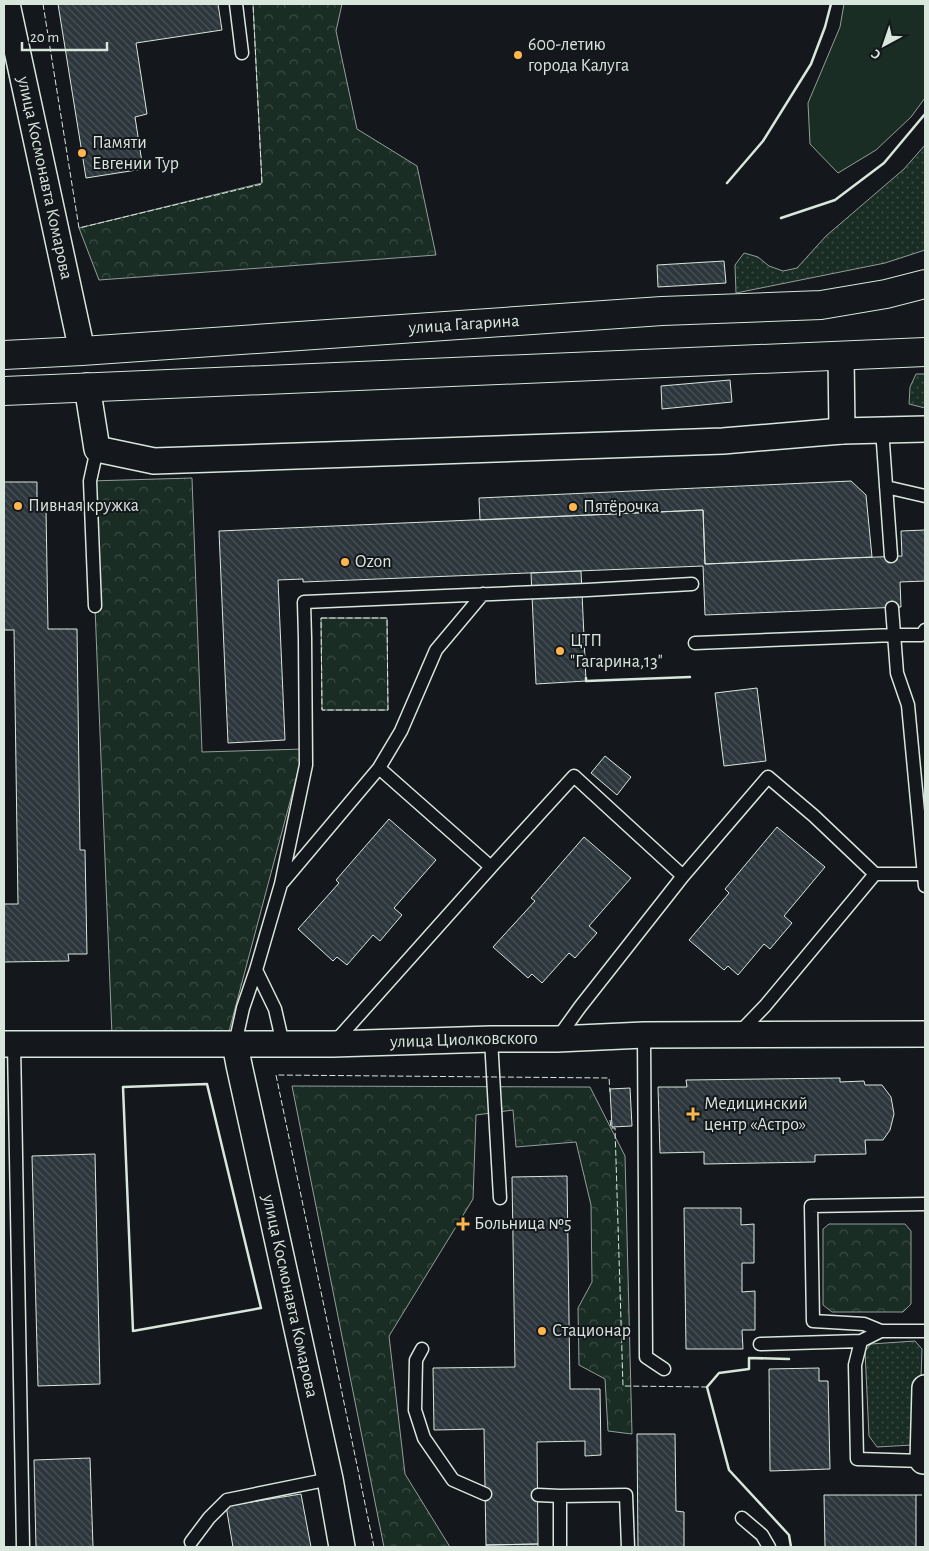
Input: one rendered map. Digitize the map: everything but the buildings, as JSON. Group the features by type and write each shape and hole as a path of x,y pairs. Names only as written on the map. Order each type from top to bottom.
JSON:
{"main road":[{"name":"улица Гагарина","path":"4,355 662,312 821,305 886,294 925,284"},
{"path":"851,356 925,345"},
{"path":"4,391 925,352"}],"street":[{"name":"улица Космонавта Комарова","path":"7,4 82,351"},
{"path":"842,431 851,356"},
{"path":"87,386 97,449 154,461 723,441 842,431 925,429"},
{"name":"улица Циолковского","path":"9,1044 333,1044 739,1033 925,1034"},
{"name":"улица Космонавта Комарова","path":"235,1044 330,1479 342,1547"},
{"path":"923,1461 925,1388"}],"lane":[{"path":"236,4 242,53"},
{"path":"882,429 891,556"},
{"path":"95,606 90,481 97,449"},
{"path":"886,487 925,496"},
{"path":"235,1044 243,1008 281,884 306,765 304,602 692,584"},
{"path":"281,884 379,768 401,731 436,650 483,594"},
{"path":"557,1039 683,876 768,777 814,816 875,874 925,878 908,705 897,673 892,608"},
{"path":"694,644 922,635 925,630"},
{"path":"379,768 491,868"},
{"path":"333,1044 574,776 683,876"},
{"path":"739,1033 765,1006 875,874"},
{"path":"256,970 275,1009 283,1044"},
{"path":"644,1035 646,1357 664,1369"},
{"path":"491,1039 500,1198"},
{"path":"9,1044 23,1547"},
{"path":"925,1204 811,1206 813,1321 864,1324 881,1331 925,1332"},
{"path":"760,1344 861,1341 881,1331"},
{"path":"861,1341 855,1365 857,1458 923,1461"},
{"path":"422,1349 416,1360 416,1410 424,1438 454,1480 485,1494"},
{"path":"191,1542 209,1518 227,1500 330,1479"},
{"path":"538,1495 626,1495 628,1547"},
{"path":"560,1496 560,1547"},
{"path":"742,1518 762,1535 769,1547"}],"green space":[{"path":"253,4 342,4 336,31 357,129 417,166 436,255 99,280 79,228 262,183"},
{"path":"844,4 925,4 925,98 911,117 876,150 838,173 810,144 808,103 840,27"},
{"path":"925,145 925,250 885,263 736,293 735,265 744,253 758,257 769,266 783,271 797,268 826,236 904,169"},
{"path":"916,374 925,374 925,408 909,404 910,387"},
{"path":"192,478 202,752 304,749 228,1035 112,1035 90,481"},
{"path":"321,618 387,618 388,710 322,710"},
{"path":"292,1086 590,1087 625,1156 632,1434 608,1431 605,1379 579,1365 578,1308 592,1282 591,1205 576,1142 516,1147 513,1110 476,1115 473,1199 389,1336 405,1474 450,1547 384,1547"},
{"path":"829,1224 905,1224 911,1231 911,1304 903,1312 832,1312 823,1305 823,1229"},
{"path":"915,1341 922,1349 919,1437 912,1445 877,1447 869,1436 865,1351 871,1344"}],"fence":[{"path":"43,4 79,228 262,184 253,4"},
{"path":"321,618 387,618 388,710 322,710 321,618"},
{"path":"374,1547 276,1075 609,1078 610,1092"},
{"path":"610,1120 611,1128 615,1128 623,1386 707,1387"},
{"path":"916,1495 925,1495"}],"wall":[{"path":"727,183 763,141 811,64 825,27 831,4"},
{"path":"781,218 835,200 884,163 925,114"},
{"path":"586,678 586,681 690,677"},
{"path":"207,1084 261,1308 133,1331 123,1087 207,1084"},
{"path":"789,1359 749,1358 749,1369 719,1373 707,1387 729,1470 789,1535 791,1547"}],"place":[{"name":"600-летию города Калуга","path":"518,55"},
{"name":"Памяти Евгении Тур","path":"82,153"},
{"name":"Пивная кружка","path":"18,506"},
{"name":"Пятёрочка","path":"573,507"},
{"name":"Ozon","path":"345,562"},
{"name":"ЦТП \"Гагарина,13\"","path":"560,651"},
{"name":"Медицинский центр «Астро»","path":"693,1114"},
{"name":"Больница №5","path":"463,1224"},
{"name":"Стационар","path":"542,1331"}]}
